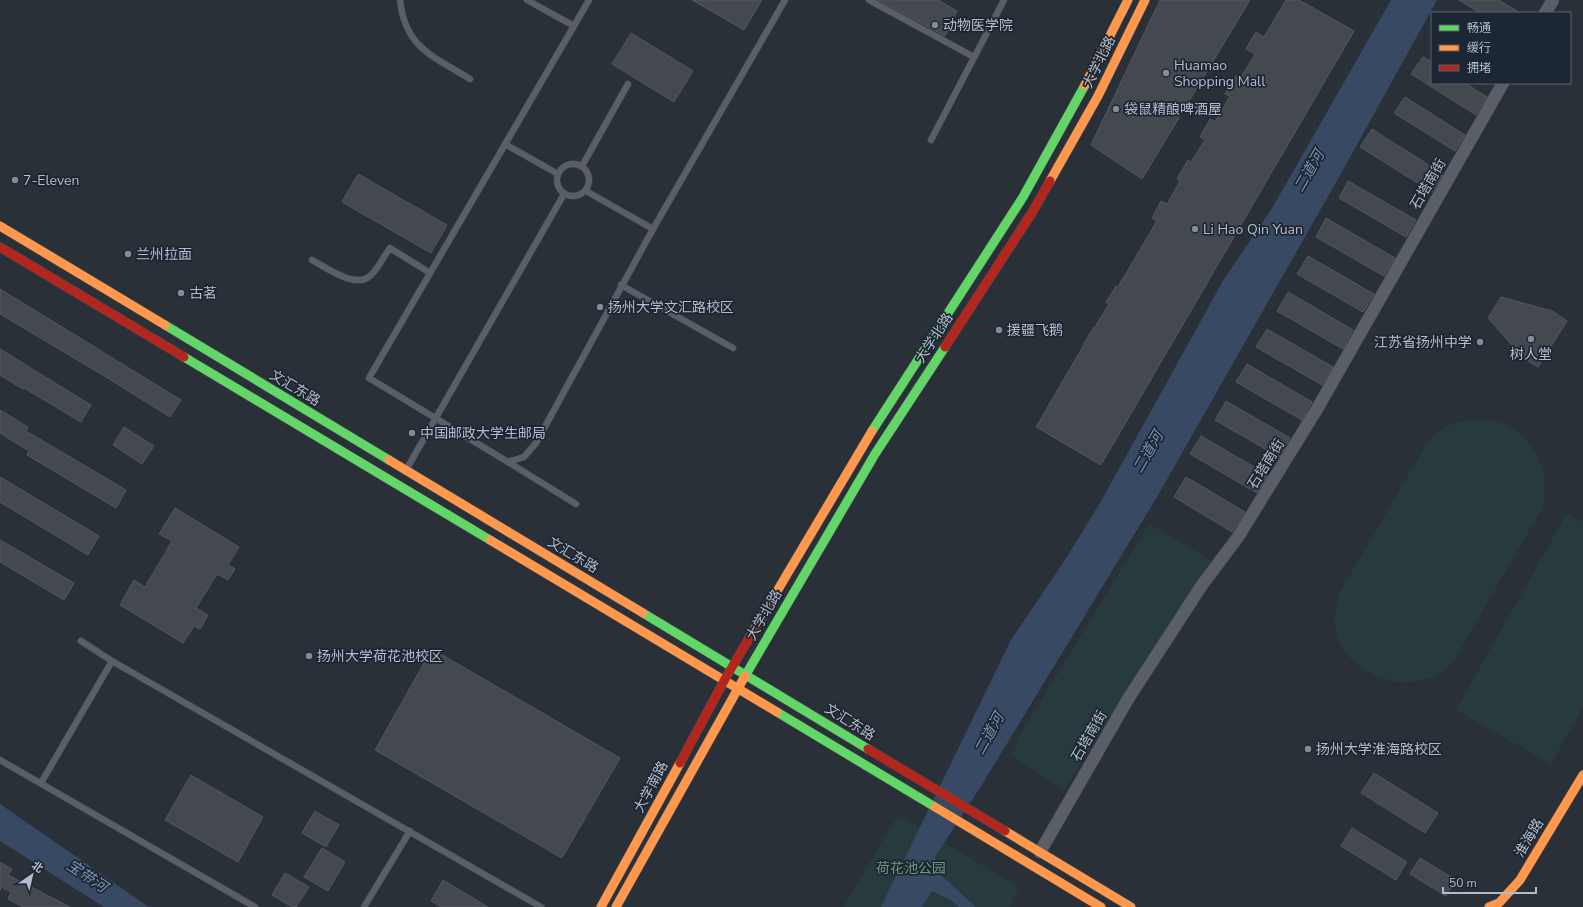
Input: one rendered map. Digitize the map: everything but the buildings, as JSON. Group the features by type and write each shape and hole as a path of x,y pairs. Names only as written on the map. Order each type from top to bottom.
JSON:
{"main road":[{"name":"大学北路","path":"725,679 865,442 1023,197 1086,84 1128,0"},
{"name":"大学北路","path":"738,688 875,454 1033,212 1098,96 1145,0"},
{"name":"文汇东路","path":"0,226 401,479 738,688 1101,907"},
{"name":"文汇东路","path":"0,247 401,479 733,666 924,784 974,812 1131,907"},
{"name":"大学南路","path":"602,907 725,679"},
{"name":"大学南路","path":"616,907 738,688"},
{"name":"淮海路","path":"1489,907 1499,903 1520,880 1583,774"}],"street":[{"path":"1546,12 1553,0"},
{"name":"石塔南街","path":"1040,852 1128,699 1202,585 1238,537 1317,409 1501,84"}],"lane":[{"path":"400,0 402,15 407,29 421,48 470,78"},
{"path":"527,0 574,26"},
{"path":"576,504 369,378 589,0"},
{"path":"508,462 524,457 536,443 621,285 785,0"},
{"path":"868,0 974,57"},
{"path":"931,140 1004,0"},
{"path":"582,166 628,84"},
{"path":"505,144 558,174"},
{"path":"576,164 582,166 586,169 590,180 586,191 576,196 564,194 558,186 558,174 565,166 576,164"},
{"path":"586,191 653,229"},
{"path":"401,479 564,194"},
{"path":"312,260 343,277 358,281 371,276 390,248 430,273"},
{"path":"621,285 733,348"},
{"path":"80,641 112,661 541,907"},
{"path":"41,783 112,661"},
{"path":"0,760 255,907"},
{"path":"364,907 410,831"}],"green space":[{"path":"1482,419 1495,421 1510,427 1530,444 1542,467 1545,493 1543,507 1453,662 1438,674 1419,681 1395,681 1371,674 1351,659 1343,650 1338,639 1335,627 1335,615 1340,592 1427,443 1439,432 1458,422"},
{"path":"1567,513 1583,522 1583,708 1551,764 1456,710"},
{"path":"1149,524 1211,560 1064,790 1012,756 1020,735"},
{"name":"荷花池公园","path":"898,815 1019,887 1010,907 843,907"}],"water":[{"name":"二道河","path":"1391,0 1437,0 1343,170 1157,497 983,783 935,857 941,875 976,907 959,907 951,900 932,891 922,907 881,907 1011,640 1063,563 1100,503 1224,279 1271,210"},
{"name":"宝带河","path":"0,804 149,907 104,907 0,841"}],"traffic: fast":[{"path":"872,431 1023,197 1085,85"},
{"path":"165,325 389,460"},
{"path":"745,676 875,454 945,347"},
{"path":"184,357 490,540"},
{"path":"643,613 868,749"},
{"path":"777,712 935,807"}],"traffic: slow":[{"path":"1085,85 1128,0"},
{"path":"1050,181 1098,96 1145,0"},
{"path":"0,226 165,325"},
{"path":"754,630 872,431"},
{"path":"389,460 643,613"},
{"path":"490,540 777,712"},
{"path":"616,907 745,676"},
{"path":"601,907 680,763"},
{"path":"1489,907 1499,903 1520,880 1583,775"},
{"path":"935,807 1101,907"},
{"path":"1005,831 1131,907"}],"traffic: jam":[{"path":"945,347 1033,211 1050,181"},
{"path":"0,247 184,357"},
{"path":"680,763 725,679 754,630"},
{"path":"868,749 1005,831"}],"place":[{"name":"动物医学院","path":"935,25"},
{"name":"Huamao Shopping Mall","path":"1166,73"},
{"name":"袋鼠精酿啤酒屋","path":"1116,109"},
{"name":"7-Eleven","path":"15,180"},
{"name":"Li Hao Qin Yuan","path":"1195,229"},
{"name":"兰州拉面","path":"128,254"},
{"name":"古茗","path":"181,293"},
{"name":"扬州大学文汇路校区","path":"600,307"},
{"name":"援疆飞鹅","path":"999,330"},
{"name":"树人堂","path":"1531,339"},
{"name":"江苏省扬州中学","path":"1480,342"},
{"name":"中国邮政大学生邮局","path":"412,433"},
{"name":"扬州大学荷花池校区","path":"309,656"},
{"name":"扬州大学淮海路校区","path":"1308,749"}]}
